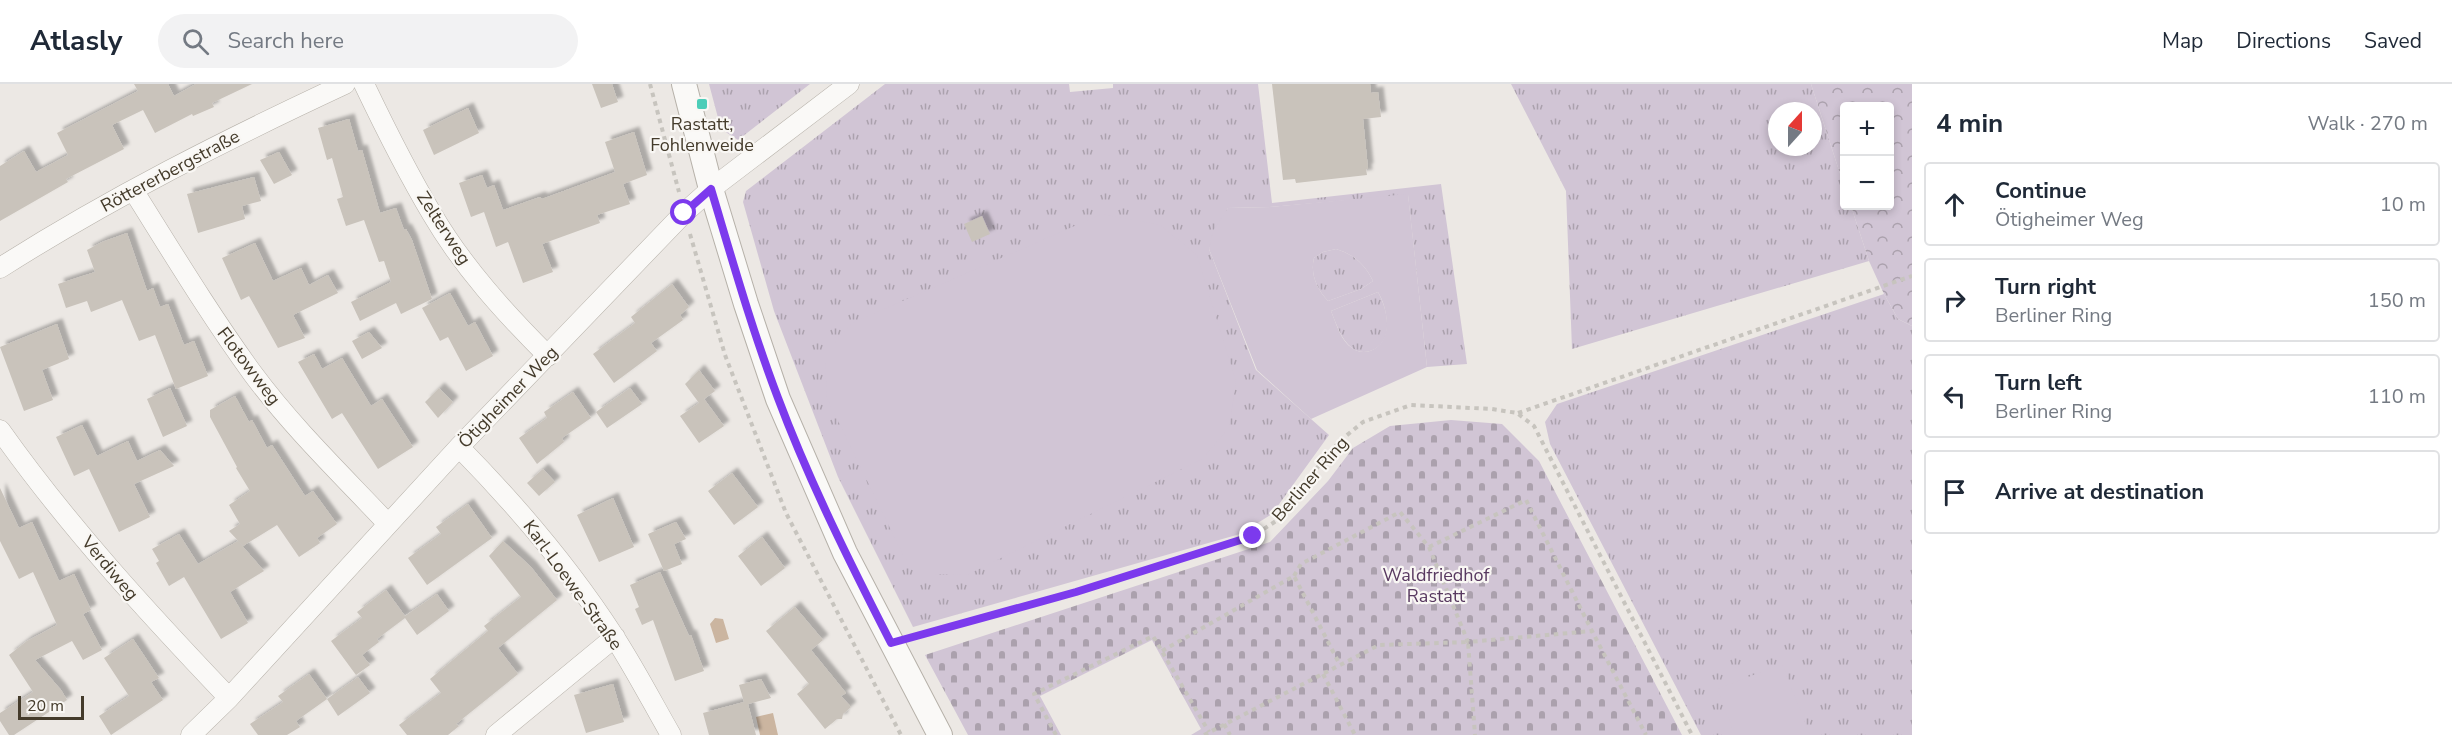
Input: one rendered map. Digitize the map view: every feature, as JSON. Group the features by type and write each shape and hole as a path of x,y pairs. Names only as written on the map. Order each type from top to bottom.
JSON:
{"street":[{"name":"Röttererbergstraße","path":"0,268 133,190 259,124 345,84"},
{"name":"Zelterweg","path":"364,84 400,159 433,216 468,267 506,314 548,356"},
{"path":"684,84 711,189 778,399 845,553 940,735"},
{"name":"Ötigheimer Weg","path":"191,735 229,698 459,447 548,356 634,262 711,189 849,84"},
{"name":"Flotowweg","path":"133,190 254,376 299,430 388,524"},
{"name":"Verdiweg","path":"0,430 26,466 147,612 229,698"},
{"name":"Karl-Loewe-Straße","path":"459,447 503,492 544,541 615,637 670,735"},
{"path":"496,735 615,637"}],"path":[{"path":"1517,413 1912,276"},
{"name":"Berliner Ring","path":"891,643 1076,592 1253,536 1276,521 1341,440 1363,422 1412,405 1492,409 1517,413"},
{"path":"1517,413 1534,426 1692,735"},
{"path":"1429,548 1526,500 1646,735"},
{"path":"1162,651 1294,576 1301,564 1400,512 1429,548 1468,642 1475,735"},
{"path":"1294,576 1340,665"},
{"path":"1203,735 1379,645 1468,642 1592,631"},
{"path":"1056,735 1034,694 1153,636 1209,732"},
{"path":"1323,674 1355,735"},
{"path":"1224,724 1230,735"}],"green space":[{"path":"709,84 810,84 738,140 721,129"},
{"path":"885,84 1069,84 1070,92 1113,88 1113,84 1258,84 1272,203 1441,184 1467,364 1427,367 1408,195 1270,207 1228,208 1209,249 1256,370 1329,435 1272,514 1240,534 913,627 838,477 774,311 743,202 746,191"},
{"path":"1511,84 1811,84 1817,102 1768,102 1768,156 1822,156 1822,118 1840,174 1840,210 1852,210 1869,261 1572,349 1566,191"},
{"path":"1811,84 1912,84 1912,326 1898,319 1884,294 1869,261 1852,210 1894,210 1894,102 1840,102 1840,174 1822,118 1822,102 1817,102"},
{"path":"1408,194 1427,367 1311,419 1257,370 1209,249 1213,231 1228,208 1270,207","holes":["1336,249 1358,260 1373,281 1361,289 1328,301 1315,281 1313,264 1314,258 1323,252","1378,292 1386,316 1386,333 1378,347 1368,352 1358,351 1345,341 1331,311"]},
{"path":"1102,214 1160,225 1197,255 1236,382 1229,428 1202,459 967,575 935,574 905,559 827,398 825,362 834,344 852,323"},
{"path":"1336,249 1358,260 1373,281 1361,289 1328,301 1315,281 1313,264 1314,258 1323,252"},
{"path":"1378,292 1386,316 1386,333 1378,347 1368,352 1358,351 1345,341 1331,311"},
{"path":"1884,294 1898,319 1912,326 1912,735 1701,735 1550,444 1545,422 1557,404"},
{"name":"Waldfriedhof Rastatt","path":"1451,420 1502,424 1539,461 1682,735 1191,735 1201,729 1152,640 1040,696 1061,735 968,735 925,655 1270,542 1328,481 1353,448 1390,426"},
{"path":"1782,664 1810,735 1735,735 1717,689"}],"shaded area":[{"path":"715,618 723,619 729,639 716,643 710,624"},
{"path":"773,713 778,735 760,735 756,717"}],"building":[{"path":"134,84 168,84 174,96 196,84 252,84 212,103 214,107 193,116 192,114 155,133 143,110 112,125 124,149 66,179 68,182 0,221 0,166 24,151 36,172 68,155 57,133 138,91"},
{"path":"592,84 612,84 618,102 601,108"},
{"path":"1272,84 1370,84 1371,93 1378,92 1381,117 1363,119 1367,175 1296,183 1295,179 1283,180"},
{"path":"468,108 479,133 434,155 423,130"},
{"path":"349,119 358,151 362,150 380,213 396,208 404,230 406,229 412,240 432,299 401,314 396,303 360,321 351,302 391,282 384,261 379,262 364,220 346,226 337,199 343,197 332,158 327,160 318,128"},
{"path":"634,132 647,175 623,184 630,204 597,215 600,223 542,244 553,272 523,283 508,242 496,247 484,212 471,217 459,183 482,175 487,188 494,185 503,210 540,197 542,199 615,172 605,142"},
{"path":"279,152 292,175 274,184 260,160"},
{"path":"254,177 261,201 242,206 245,219 198,233 187,194"},
{"path":"982,216 990,234 972,242 964,224"},
{"path":"127,233 147,291 153,288 160,307 168,304 184,345 194,341 208,376 176,389 155,335 139,341 122,300 91,312 87,301 66,308 58,284 95,272 87,250"},
{"path":"255,243 273,281 301,268 309,285 328,275 338,293 293,315 305,338 278,348 249,296 241,300 222,258"},
{"path":"672,284 689,307 680,315 683,320 651,343 657,351 614,383 593,354 635,323 631,317"},
{"path":"450,293 468,326 475,322 493,356 466,371 448,337 440,341 422,308"},
{"path":"57,324 69,359 42,370 53,400 24,411 0,347"},
{"path":"369,332 382,348 362,359 352,341"},
{"path":"314,354 322,369 342,358 371,406 382,399 413,447 378,469 342,413 332,419 298,362"},
{"path":"699,370 715,391 704,399 724,426 699,443 680,416 699,403 685,384"},
{"path":"170,388 187,426 163,437 147,399"},
{"path":"439,388 453,402 438,418 425,402"},
{"path":"630,388 642,404 607,428 596,412"},
{"path":"573,392 591,418 562,438 564,442 537,464 519,438 547,418 544,412"},
{"path":"235,396 249,422 252,420 267,448 272,445 305,496 313,491 337,524 317,538 320,543 299,557 277,525 243,546 229,531 240,524 229,505 250,491 210,417 210,410"},
{"path":"82,425 97,456 128,441 137,461 160,450 174,466 134,484 150,517 119,532 89,469 74,476 56,437"},
{"path":"543,469 555,482 539,496 527,483"},
{"path":"732,473 758,507 734,525 708,491"},
{"path":"0,488 19,528 32,522 59,581 74,574 91,610 83,614 102,650 83,660 72,641 35,660 67,700 14,735 9,735 0,721 0,713 33,692 9,655 27,641 57,625 33,572 19,579 0,541"},
{"path":"613,498 634,547 599,562 577,515"},
{"path":"468,504 492,538 427,585 408,558 441,534 436,527"},
{"path":"676,522 686,539 674,544 682,564 664,571 648,534"},
{"path":"179,534 198,564 238,541 264,571 230,592 248,623 221,639 184,577 169,586 156,563 159,561 152,549"},
{"path":"762,537 785,568 761,586 738,556"},
{"path":"503,541 531,567 557,600 498,648 518,674 456,724 459,726 448,735 407,735 399,725 441,693 430,679 488,631 484,626 521,597 489,556"},
{"path":"660,572 689,636 691,635 704,671 675,681 653,620 642,625 635,609 639,607 630,585"},
{"path":"386,590 405,616 437,594 449,611 417,635 405,618 377,639 379,642 362,655 370,665 356,675 331,641 362,618 357,612"},
{"path":"795,607 823,640 811,650 846,693 841,696 851,707 843,714 842,719 837,719 825,729 797,694 809,684 766,631"},
{"path":"133,639 159,678 151,682 163,700 111,735 99,716 129,696 104,658"},
{"path":"309,674 327,699 296,721 300,727 287,735 258,735 250,724 283,702 278,696"},
{"path":"358,677 370,693 338,716 327,699"},
{"path":"761,679 771,698 748,704 756,735 709,735 703,713 744,702 739,685"},
{"path":"613,684 624,722 586,733 574,695"}],"place":[{"name":"Rastatt, Fohlenweide","path":"702,104"}],"route":[{"path":"684,213 711,189 778,399 845,553 891,643 1076,592 1253,536"}]}
